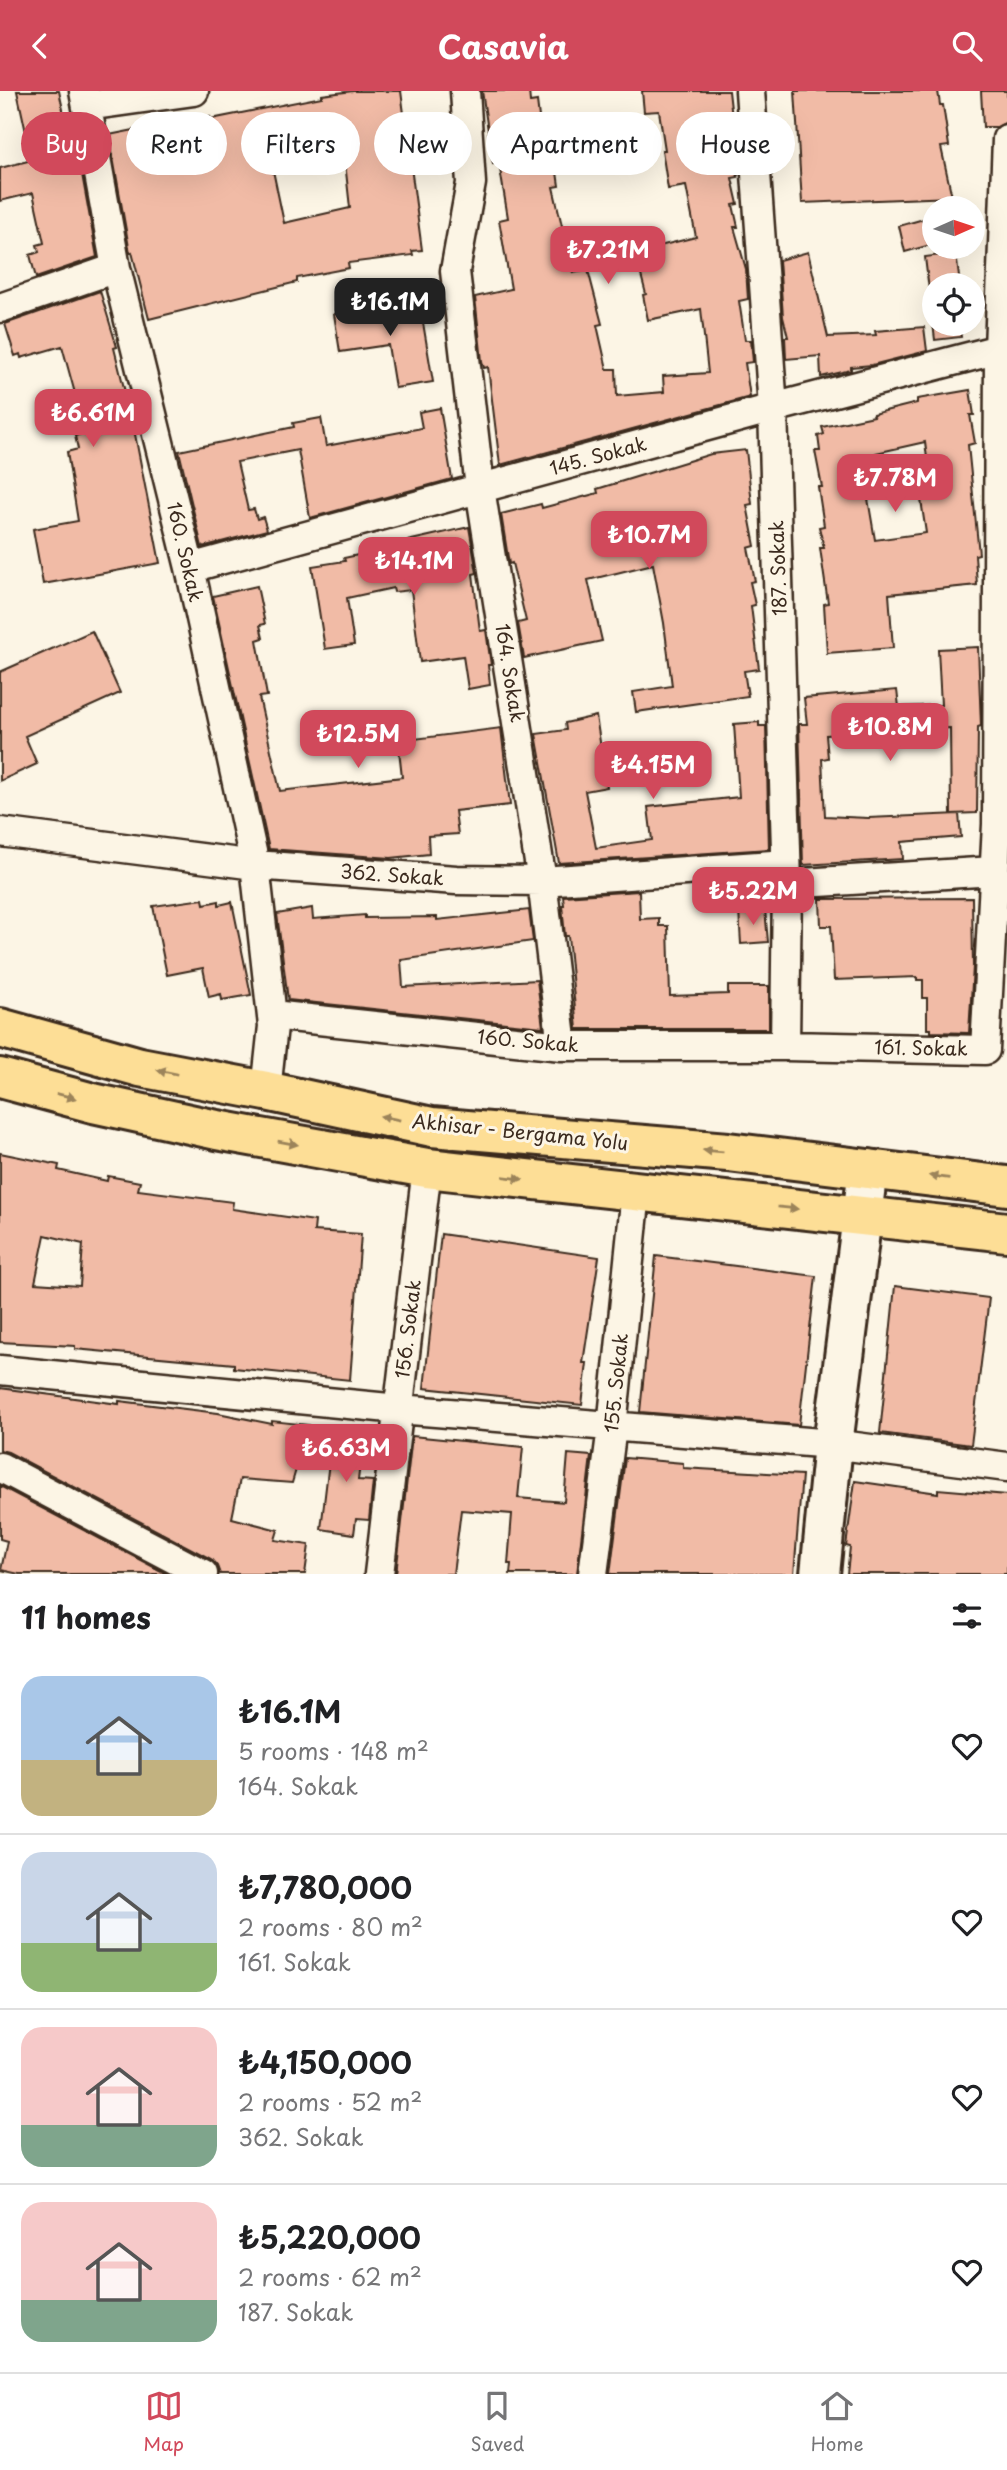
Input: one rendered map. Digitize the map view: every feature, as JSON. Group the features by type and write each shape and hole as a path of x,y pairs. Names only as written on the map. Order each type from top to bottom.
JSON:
{"main road":[{"name":"Akhisar - Bergama Yolu","path":"0,1028 140,1067 432,1127 728,1152 1007,1186"},
{"path":"0,1078 93,1103 217,1130 427,1168 1007,1232"}],"street":[{"path":"86,98 194,91"},
{"name":"164. Sokak","path":"465,91 471,183 455,271 480,488 542,881 562,1046"},
{"name":"187. Sokak","path":"750,91 773,408 786,874 785,1046"},
{"name":"160. Sokak","path":"86,98 116,268 190,568 255,865 273,1026 266,1091"},
{"name":"161. Sokak","path":"785,1046 985,1050 994,871 1002,824 1003,349 1007,139"},
{"path":"0,308 116,268"},
{"name":"145. Sokak","path":"190,568 773,408 1003,349"},
{"name":"362. Sokak","path":"0,832 255,865 456,880 542,881 994,871"},
{"name":"160. Sokak","path":"272,1015 562,1046 785,1046"},
{"name":"156. Sokak","path":"379,1574 427,1168"},
{"path":"820,1574 833,1444 868,1169"},
{"name":"155. Sokak","path":"593,1574 612,1427 636,1192"},
{"path":"0,1370 399,1409 833,1444 1007,1467"},
{"path":"0,1467 203,1574"}],"building":[{"path":"17,91 59,91 64,112 22,112"},
{"path":"353,91 401,91 404,112 374,112 374,175 412,175 422,250 412,251 413,255 348,263 349,268 297,278 297,282 149,319 132,252 130,253 112,152 112,134 126,132 126,175 227,175 227,116 241,113 241,175 274,175 284,223 350,208 346,175 360,175 360,112 246,112"},
{"path":"482,91 529,91 530,102 537,101 538,112 486,112 486,118"},
{"path":"642,91 729,91 731,112 676,112 676,175 738,175 732,178 738,204 733,205 738,227 734,227 746,269 748,299 739,301 745,340 751,340 753,362 745,363 750,397 500,465 488,367 484,368 482,361 475,297 511,289 499,220 508,218 501,175 557,175 559,186 553,187 573,273 588,270 602,324 597,325 607,369 616,369 617,396 664,392 663,376 708,373 701,309 648,320 643,295 646,294 635,252 696,237 686,186 668,189 662,150 665,150 662,112 644,112"},
{"path":"795,91 938,91 940,105 943,105 949,146 941,147 952,196 802,203"},
{"path":"981,91 1007,91 1007,122 997,127 983,127"},
{"path":"21,163 21,175 82,175 97,257 36,278 30,255 39,252 37,245 44,243 33,193 0,201 0,168"},
{"path":"922,219 922,247 905,252 899,226"},
{"path":"808,252 828,337 876,335 875,331 922,327 927,351 872,365 851,367 851,370 821,377 820,356 786,359 785,337 788,337 783,317 779,260"},
{"path":"925,259 957,259 958,273 927,273"},
{"path":"100,291 117,347 114,348 133,424 160,563 43,584 33,529 78,521 67,452 78,449 75,436 81,434 73,398 76,397 62,346 21,358 20,354 15,356 5,324"},
{"path":"419,299 433,382 395,388 388,345 340,352 334,314"},
{"path":"935,336 961,337 935,340"},
{"path":"970,390 974,415 970,415 975,443 968,445 979,554 975,555 977,585 889,594 893,648 827,653 824,604 828,603 820,548 824,548 819,527 824,526 818,487 822,487 815,451 820,451 818,436 824,434 822,427 874,416 873,414 917,403 917,399","holes":["925,442 932,499 921,500 926,533 875,540 864,475 880,471 876,453"]},
{"path":"440,408 452,479 310,518 298,450 237,462 248,510 254,509 257,519 263,517 267,530 202,547 179,451 294,427 293,423 321,418 326,446 422,428 419,412"},
{"path":"746,450 752,504 747,505 755,546 748,548 755,581 750,582 755,605 751,606 759,669 744,671 748,696 636,712 633,692 672,686 653,564 588,580 602,641 524,658 518,623 526,621 512,563 509,564 501,514 541,504 542,508 598,493 597,489 711,454"},
{"path":"469,527 477,573 473,574 480,631 486,630 491,665 488,665 490,685 468,689 463,656 420,662 411,590 394,592 393,588 347,598 354,645 325,649 312,566 345,561 344,558 386,549 385,546"},
{"path":"257,586 265,624 260,625 263,638 257,640 267,696 259,697 280,791 402,777 398,741 501,728 510,805 455,811 458,834 428,836 429,854 391,858 269,849 213,596"},
{"path":"92,631 120,693 25,736 37,764 0,781 0,672"},
{"path":"978,647 981,726 978,727 977,813 951,814 950,728 826,735 828,758 822,759 825,816 868,818 959,814 961,837 902,842 903,859 803,865 799,724 807,724 804,698 897,690 899,707 941,705 938,649"},
{"path":"596,716 607,787 585,791 596,848 652,840 648,807 739,797 734,724 759,722 759,726 766,726 769,849 559,863 536,734 566,730 565,723"},
{"path":"639,891 640,919 659,918 659,926 668,926 670,996 728,994 728,986 769,986 769,1029 577,1029 568,936 565,936 563,896"},
{"path":"972,898 973,966 969,1033 931,1032 931,1029 927,1029 927,998 923,998 923,980 917,980 917,977 834,980 831,926 821,926 820,899"},
{"path":"203,899 204,904 232,902 251,995 222,1000 221,994 209,997 203,968 167,975 153,906"},
{"path":"312,908 313,919 365,915 365,918 437,917 437,920 529,910 533,941 401,960 403,987 537,980 543,1027 288,1000 277,914"},
{"path":"765,909 768,942 741,944 739,911"},
{"path":"0,1153 59,1165 58,1170 107,1181 108,1176 140,1182 138,1190 233,1202 232,1209 315,1221 314,1231 361,1234 350,1380 234,1368 234,1364 75,1349 75,1346 0,1342","holes":["45,1235 83,1244 80,1286 35,1283"]},
{"path":"441,1234 599,1257 583,1363 587,1363 582,1405 424,1388"},
{"path":"656,1256 816,1276 799,1425 640,1412"},
{"path":"895,1286 989,1298 971,1445 880,1433"},
{"path":"0,1388 119,1404 119,1401 218,1413 272,1424 272,1421 309,1425 292,1483 240,1479 232,1518 278,1530 275,1540 309,1545 305,1574 220,1574 211,1559 0,1450"},
{"path":"333,1428 364,1432 358,1480 373,1481 369,1520 356,1519 354,1534 321,1529"},
{"path":"412,1436 523,1447 518,1498 564,1502 568,1454 591,1456 577,1574 510,1574 511,1564 508,1564 512,1514 461,1510 453,1574 396,1574"},
{"path":"625,1458 683,1463 683,1468 802,1475 794,1574 610,1574"},
{"path":"855,1481 938,1493 938,1489 1007,1495 1007,1574 847,1574 850,1547 846,1546"},
{"path":"0,1486 167,1574 19,1574 1,1570 7,1541 0,1539"}]}
